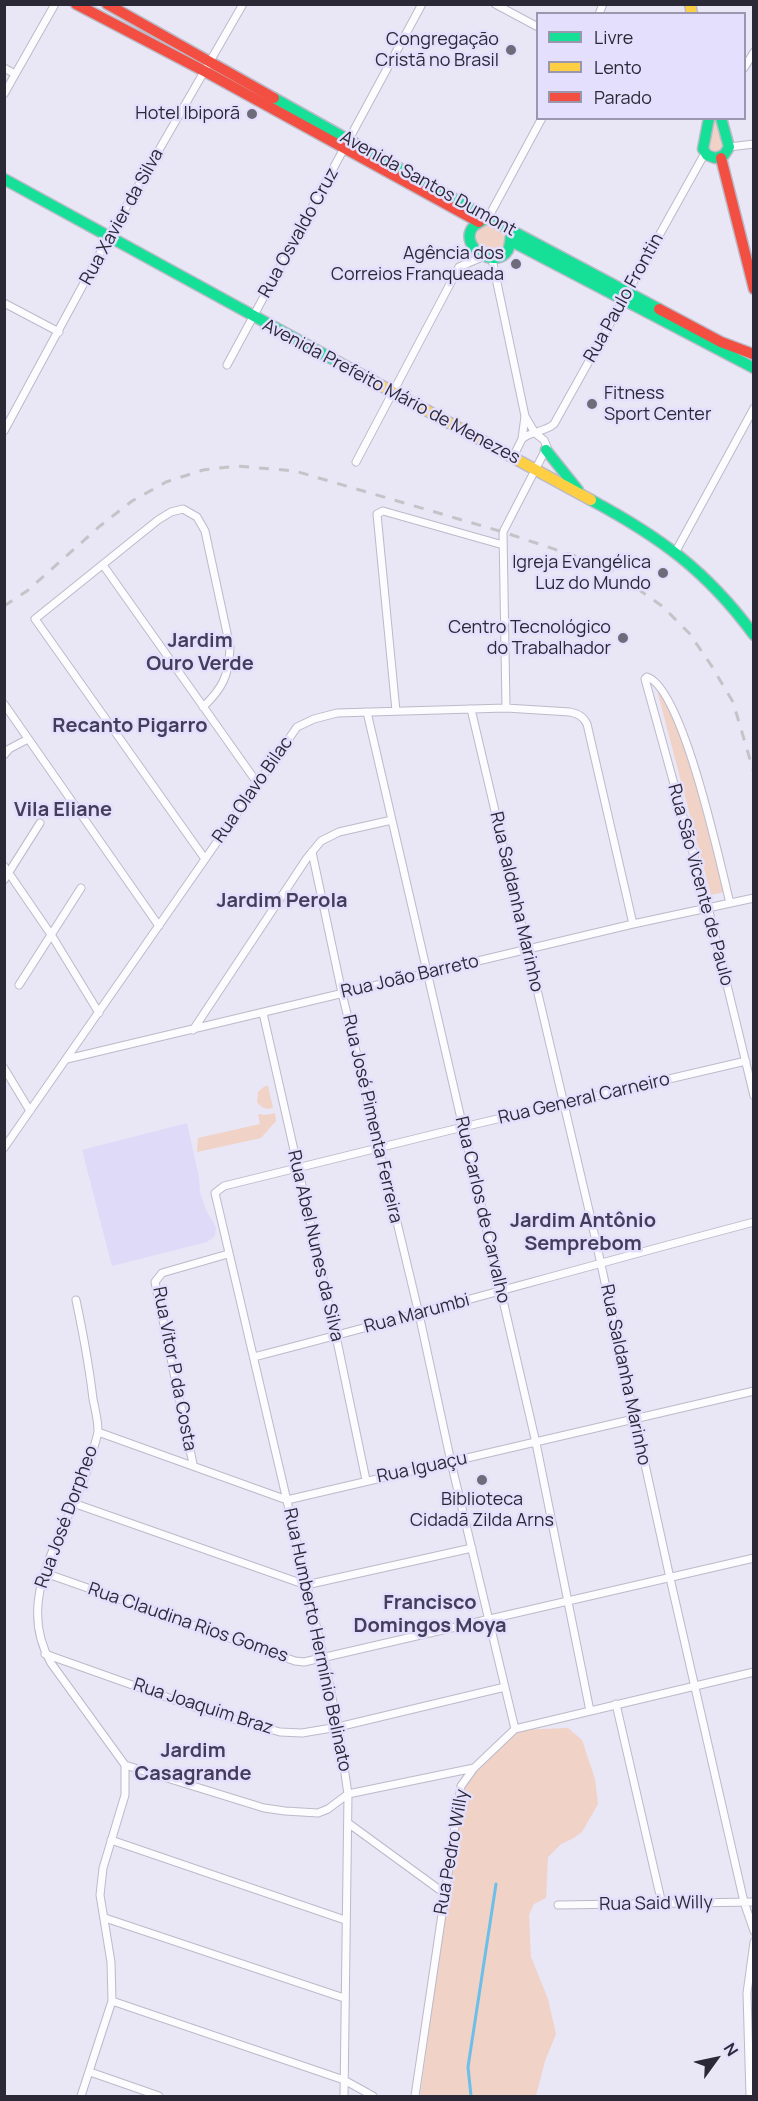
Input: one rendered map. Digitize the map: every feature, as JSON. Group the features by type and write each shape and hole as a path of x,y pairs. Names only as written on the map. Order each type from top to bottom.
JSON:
{"main road":[{"name":"Avenida Santos Dumont","path":"76,4 130,33 208,67"},
{"name":"Avenida Santos Dumont","path":"106,4 208,67 510,236 753,368"},
{"path":"130,33 135,21"},
{"path":"709,120 703,145 705,153 713,158 721,158 729,147 722,120"},
{"path":"721,158 753,289"},
{"name":"Avenida Prefeito Mário de Menezes","path":"4,179 110,235 253,318 393,391 645,530 676,551 727,598 753,635"},
{"path":"483,220 474,226 470,238 473,249 487,258 505,253 510,236"},
{"name":"Avenida Santos Dumont","path":"625,297 721,342 753,354"},
{"path":"753,354 753,363"},
{"path":"546,450 582,494"}],"street":[{"path":"4,94 55,4"},
{"name":"Rua Xavier da Silva","path":"4,431 7,420 59,332 110,235 243,4"},
{"name":"Rua Osvaldo Cruz","path":"227,365 422,4"},
{"path":"495,4 536,26"},
{"path":"4,68 15,74"},
{"path":"483,220 541,120"},
{"path":"729,147 753,144"},
{"name":"Rua Paulo Frontin","path":"536,433 549,428 554,423 705,153"},
{"path":"356,462 459,267 487,258 525,416 536,433 544,440 546,450 503,532 506,708"},
{"path":"4,303 59,332"},
{"path":"676,551 753,408"},
{"path":"513,457 522,439 525,416"},
{"path":"522,439 529,434 536,433"},
{"path":"203,707 223,684 230,666 230,647 204,531 197,517 183,509 171,512 35,619 205,859"},
{"path":"396,711 376,517 379,512 383,511 503,545"},
{"path":"103,565 258,784"},
{"name":"Rua São Vicente de Paulo","path":"730,903 687,741 670,704 655,681 649,677 645,679 708,907 753,1096"},
{"path":"4,704 159,926"},
{"name":"Rua Olavo Bilac","path":"4,1148 297,727 314,719 337,713 506,708 570,712 584,718 589,730 633,924"},
{"name":"Rua Saldanha Marinho","path":"471,709 600,1262 744,1902 753,1932"},
{"name":"Rua Carlos de Carvalho","path":"367,712 536,1443 590,1711"},
{"path":"4,755 9,749 28,739"},
{"path":"193,1030 321,841 339,832 392,820"},
{"path":"4,880 7,869 40,823"},
{"name":"Rua José Pimenta Ferreira","path":"312,852 342,993 515,1729"},
{"path":"7,869 52,936 99,1013"},
{"path":"19,986 81,888"},
{"name":"Rua João Barreto","path":"68,1059 633,924 753,898"},
{"name":"Rua Abel Nunes da Silva","path":"263,1013 366,1480"},
{"name":"Rua General Carneiro","path":"215,1192 224,1186 463,1127 746,1061"},
{"path":"4,1068 30,1112"},
{"name":"Rua Humberto Hermínio Belinato","path":"215,1192 324,1659 338,1727 348,1794 344,2097"},
{"name":"Rua Marumbi","path":"254,1357 753,1222"},
{"name":"Rua Vitor P da Costa","path":"193,1464 155,1282 162,1273 228,1254"},
{"name":"Rua José Dorpheo","path":"76,1300 88,1356 98,1432 90,1463 60,1530 39,1587 37,1617 45,1654 126,1765"},
{"name":"Rua Iguaçu","path":"287,1500 753,1391"},
{"path":"98,1432 193,1464 287,1500"},
{"path":"73,1503 306,1586 472,1548"},
{"name":"Rua Claudina Rios Gomes","path":"45,1573 295,1661 304,1662 753,1558"},
{"name":"Rua Joaquim Braz","path":"45,1654 211,1713 280,1732 302,1733 338,1727 505,1687"},
{"path":"515,1729 753,1672"},
{"path":"616,1704 662,1905"},
{"name":"Rua Pedro Willy","path":"415,2097 461,1786 474,1768 515,1729"},
{"path":"81,2097 112,2001 111,1962 100,1895 103,1868 125,1795 126,1765 224,1797 274,1810 324,1811 348,1794 474,1768"},
{"path":"348,1823 444,1893"},
{"path":"111,1840 345,1920"},
{"name":"Rua Said Willy","path":"558,1905 753,1902"},
{"path":"105,1918 344,1998"},
{"path":"750,2097 747,1993 753,1942"},
{"path":"112,2001 344,2080 373,2097"},
{"path":"90,2072 159,2097"}],"shaded area":[{"path":"713,120 716,120 723,145 720,151 711,151 709,145"},
{"path":"490,225 500,229 504,239 500,249 490,253 480,249 476,239 480,229"},
{"path":"659,692 667,703 686,747 724,892 711,895"},
{"path":"268,1086 273,1108 264,1108 257,1102 258,1092"},
{"path":"275,1113 276,1121 261,1138 197,1152 198,1138 260,1124 258,1114"},
{"path":"187,1123 200,1192 206,1210 216,1227 215,1236 207,1242 112,1266 82,1150"},
{"path":"568,1728 582,1740 595,1779 598,1804 582,1832 561,1844 548,1857 546,1898 534,1904 529,1915 531,1957 548,1999 556,2034 545,2061 536,2096 420,2096 462,1787 466,1779 515,1730"}],"waterway":[{"path":"471,2096 468,2067 496,1884"}],"railway":[{"path":"4,606 27,591 100,526 132,501 166,482 203,470 237,466 295,471 503,532 605,566 662,606 689,633 733,702 754,773"}],"traffic: fast":[{"path":"274,98 488,218 659,309"},
{"path":"709,120 703,149 707,155 715,158 724,155 729,147 722,120"},
{"path":"4,179 380,385"},
{"path":"485,219 473,227 470,234 470,242 480,254 495,258 502,256 508,250 511,236"},
{"path":"511,241 754,368"},
{"path":"546,450 578,490"},
{"path":"591,500 639,528 681,557 718,592 754,635"}],"traffic: slow":[{"path":"690,4 692,12"},
{"path":"380,385 591,500"}],"traffic: jam":[{"path":"76,4 206,72 479,222"},
{"path":"107,4 274,98"},
{"path":"721,158 754,289"},
{"path":"659,309 721,342 753,354"}],"place":[{"name":"Congregação Cristã no Brasil","path":"511,50"},
{"name":"Hotel Ibiporã","path":"252,114"},
{"name":"Agência dos Correios Franqueada","path":"516,264"},
{"name":"Fitness Sport Center","path":"592,404"},
{"name":"Igreja Evangélica Luz do Mundo","path":"663,573"},
{"name":"Centro Tecnológico do Trabalhador","path":"623,638"},
{"name":"Biblioteca Cidadã Zilda Arns","path":"482,1480"}],"district":[{"name":"Jardim Ouro Verde","path":"200,652"},
{"name":"Recanto Pigarro","path":"130,726"},
{"name":"Vila Eliane","path":"63,810"},
{"name":"Jardim Perola","path":"282,901"},
{"name":"Jardim Antônio Semprebom","path":"583,1232"},
{"name":"Francisco Domingos Moya","path":"430,1614"},
{"name":"Jardim Casagrande","path":"193,1762"}]}
